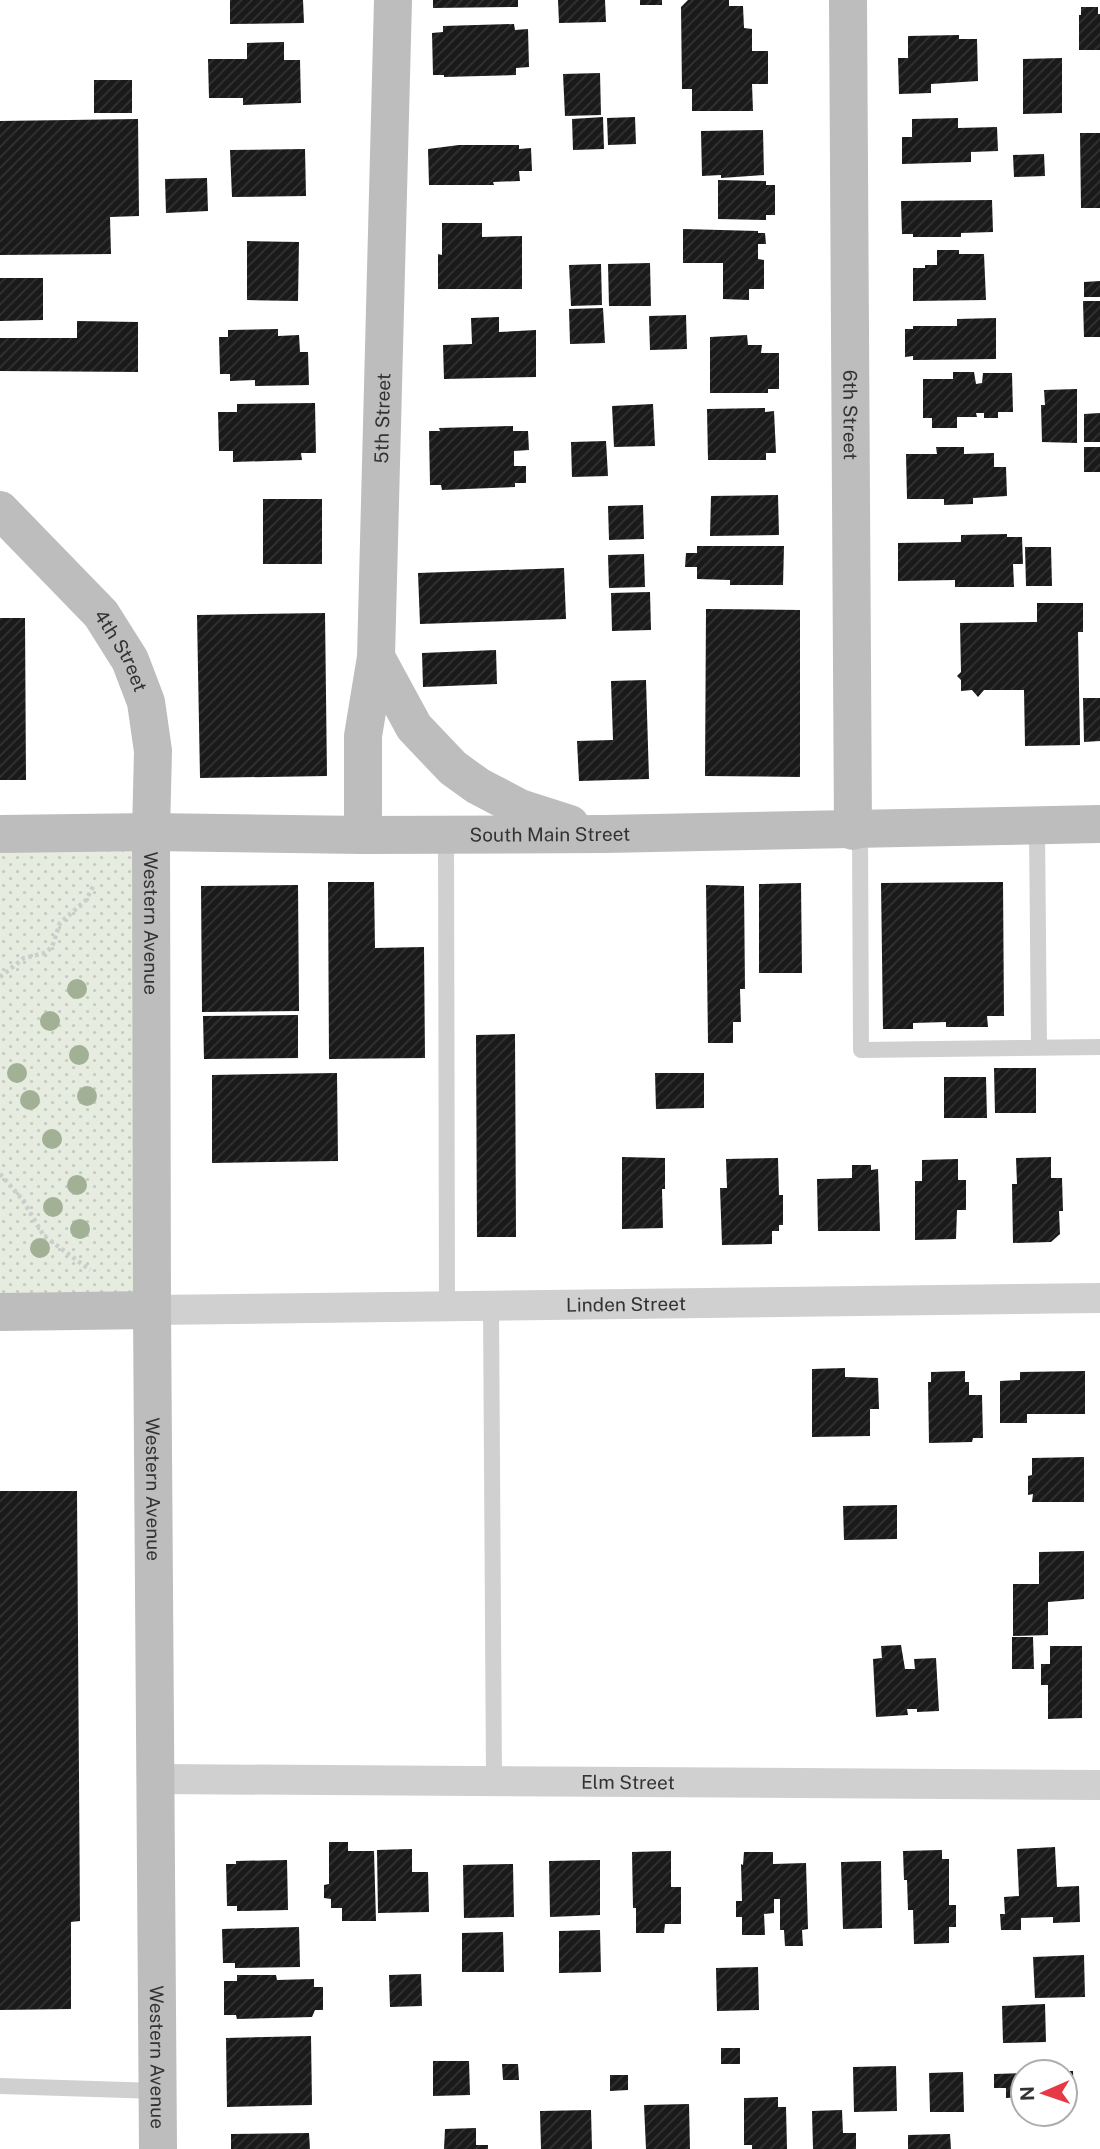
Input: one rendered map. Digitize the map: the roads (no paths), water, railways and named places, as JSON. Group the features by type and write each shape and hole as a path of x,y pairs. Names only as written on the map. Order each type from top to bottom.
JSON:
{"main road":[{"name":"5th Street","path":"363,835 363,736 376,657 393,0"},
{"name":"6th Street","path":"848,0 856,831"},
{"name":"4th Street","path":"0,510 101,614 131,660 146,702 153,751 151,832"},
{"path":"376,657 414,727 453,768 478,786 520,808 605,834"},
{"name":"South Main Street","path":"0,834 605,834 1100,824"},
{"name":"Western Avenue","path":"151,832 158,2149"},
{"path":"0,1312 152,1311"}],"street":[{"name":"Linden Street","path":"152,1311 1100,1298"},
{"name":"Elm Street","path":"156,1779 1100,1785"}],"lane":[{"path":"1037,826 1039,1048"},
{"path":"856,831 861,1050 1100,1047"},
{"path":"446,835 447,1306"},
{"path":"491,1305 494,1781"},
{"path":"0,2085 158,2091"}]}
